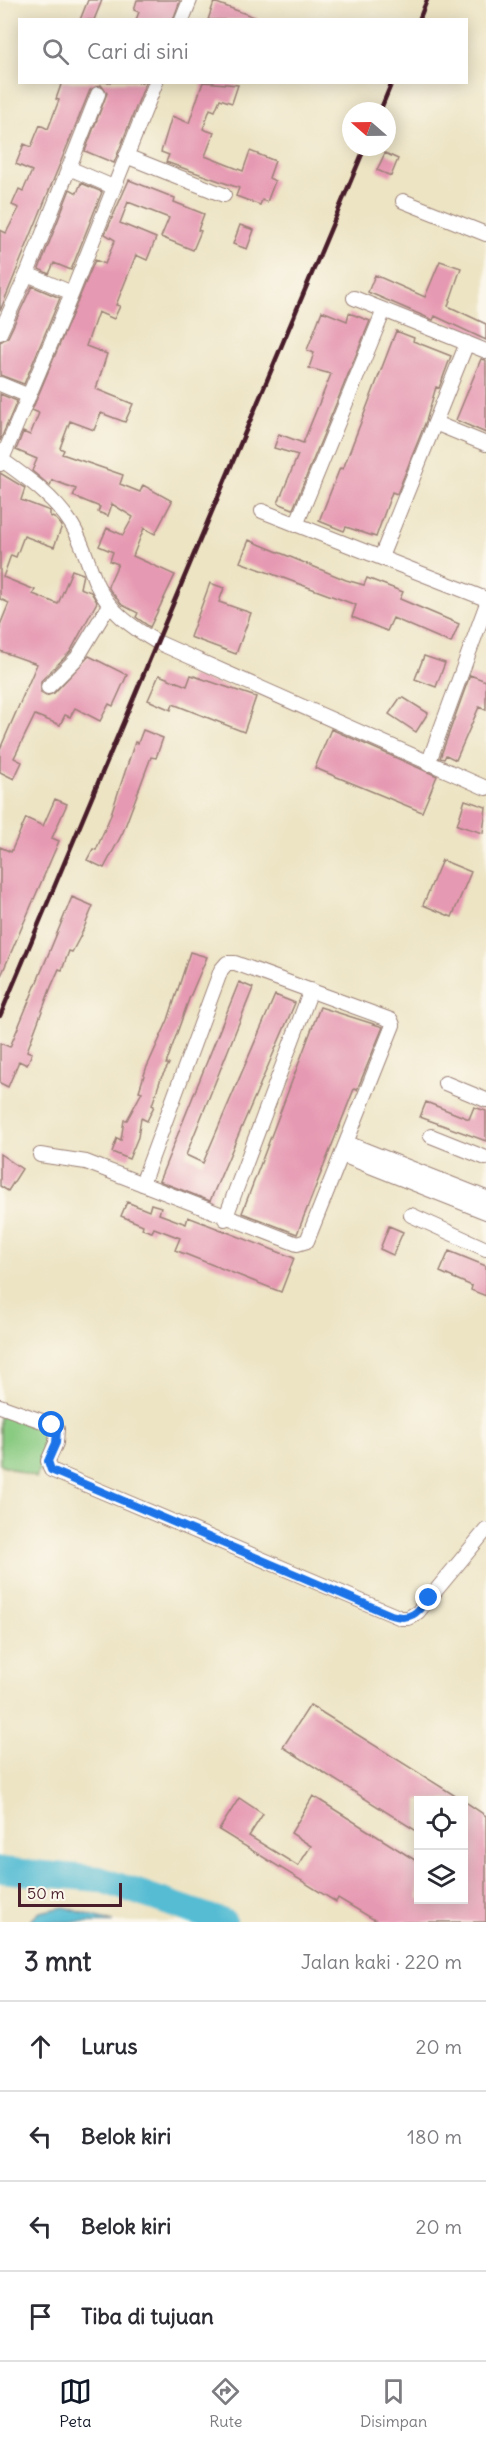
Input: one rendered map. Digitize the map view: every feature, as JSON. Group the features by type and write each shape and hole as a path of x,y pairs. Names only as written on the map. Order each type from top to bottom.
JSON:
{"street":[{"path":"183,18 190,0"},
{"path":"155,84 72,293 1,462 47,495 70,521 98,586 109,605 137,630 157,642 486,788"},
{"path":"0,333 27,274 98,94"},
{"path":"126,156 224,195"},
{"path":"69,168 113,187"},
{"path":"404,201 486,234"},
{"path":"27,274 72,293"},
{"path":"354,298 486,351"},
{"path":"296,525 384,310"},
{"path":"381,557 467,344"},
{"path":"0,384 29,396"},
{"path":"435,423 486,444"},
{"path":"262,511 486,599"},
{"path":"48,687 77,658 109,605"},
{"path":"428,764 486,606"},
{"path":"40,1155 86,1162 225,1219 297,1244 307,1241 393,1025 387,1017 235,963 227,963 221,970 142,1184"},
{"path":"225,1219 311,990"},
{"path":"445,1083 486,1100"},
{"path":"431,1136 486,1158"},
{"path":"345,1149 486,1198"},
{"path":"345,1149 486,1212"},
{"path":"411,1215 486,1249"},
{"path":"0,1406 57,1429 56,1443 48,1461 51,1470 401,1618 408,1618 418,1612 486,1530"}],"green space":[{"path":"0,1414 53,1434 36,1478 0,1464"}],"water":[{"path":"64,1907 113,1922 29,1922 40,1912"}],"building":[{"path":"88,0 102,0 95,18 81,18"},
{"path":"137,0 180,1 174,18 137,18 139,12 134,10"},
{"path":"214,2 257,18 209,18"},
{"path":"61,84 145,84 114,163 85,151 107,93 101,85 90,90 0,311 0,230 6,233 19,208 12,205 19,189 23,191 32,171 16,164 24,144 31,147 40,125 48,129 59,100 56,99"},
{"path":"202,84 238,85 232,103 220,99 215,111 210,109 203,129 214,133 205,156 243,171 250,151 275,161 269,178 275,181 267,202 262,200 260,205 236,196 239,188 166,162 169,155 161,152 172,116 189,123"},
{"path":"384,156 398,159 391,176 377,170"},
{"path":"129,180 175,198 174,202 204,214 198,230 201,231 193,250 161,237 169,218 128,202 120,223 156,238 147,260 136,255 116,305 120,306 114,319 98,312 86,346 107,354 96,389 133,404 125,422 101,413 94,430 70,421 60,448 64,450 62,454 123,475 120,484 140,492 143,485 172,501 155,534 144,528 133,556 175,575 150,627 136,617 138,613 122,605 110,590 108,586 118,564 110,561 113,552 99,546 107,528 123,535 133,517 112,504 108,516 98,512 100,507 73,496 76,489 52,480 50,486 32,471 37,459 16,450 23,432 30,435 39,413 32,410 95,260 105,264 115,240 105,234"},
{"path":"81,183 102,192 71,270 54,263 49,274 39,269 70,189 77,193"},
{"path":"240,225 254,230 247,249 233,244"},
{"path":"440,261 461,268 448,306 486,324 486,340 435,316 433,320 368,292 375,275 425,297"},
{"path":"32,286 60,298 24,384 0,375 0,342 8,337"},
{"path":"322,311 347,321 349,313 370,321 293,509 278,503 298,455 274,448 279,434 303,443 331,374 309,368 314,353 307,350"},
{"path":"396,331 414,338 413,341 451,356 439,388 436,387 426,421 397,494 392,492 376,537 346,527 344,531 319,521 340,468 343,469"},
{"path":"481,359 486,360 486,433 456,420"},
{"path":"0,394 17,401 0,441"},
{"path":"0,473 25,488 21,500 50,511 50,516 62,526 54,547 24,536 16,557 11,555 3,577 35,590 33,594 58,604 72,570 83,574 80,588 91,592 97,602 70,652 41,681 41,693 46,696 54,693 89,656 127,675 113,706 109,704 100,721 75,708 70,717 65,715 60,725 35,715 14,758 22,762 14,779 0,772 0,749 37,664 0,651 0,625 9,603 0,599"},
{"path":"249,540 346,580 364,585 367,578 403,592 400,599 459,624 451,643 393,618 387,631 352,617 356,605 240,562"},
{"path":"210,583 224,588 219,602 251,613 236,654 190,637"},
{"path":"424,656 445,663 436,687 415,679"},
{"path":"159,675 187,686 191,675 256,697 244,732 173,704 171,710 148,700"},
{"path":"470,675 486,681 486,710 479,707 456,760 446,755 444,759 440,758"},
{"path":"400,698 404,698 428,713 416,732 389,714"},
{"path":"331,729 437,776 422,812 315,768"},
{"path":"143,730 163,738 156,758 151,757 123,832 104,868 87,860 93,849 96,850 110,817 135,742 138,743"},
{"path":"55,799 67,804 52,838 59,841 0,978 0,847 11,852 26,818 43,826"},
{"path":"465,800 486,807 483,833 457,825"},
{"path":"442,860 471,872 452,917 423,905"},
{"path":"72,897 93,906 81,935 72,952 69,951 62,970 59,969 51,987 27,1051 32,1053 27,1065 19,1061 8,1087 0,1083 0,1043 10,1047"},
{"path":"190,952 207,957 189,999 166,1064 169,1064 161,1078 152,1105 154,1106 147,1121 141,1118 138,1137 129,1159 112,1152 117,1138 121,1140 124,1120 127,1120 142,1092 139,1091 146,1069 168,1020"},
{"path":"239,982 253,988 186,1155 203,1163 275,995 295,1003 210,1201 159,1181"},
{"path":"320,1007 383,1027 357,1090 354,1089 297,1234 242,1213"},
{"path":"426,1102 469,1119 474,1107 486,1111 486,1141 420,1117"},
{"path":"0,1154 22,1169 8,1191 0,1186"},
{"path":"127,1202 149,1211 151,1204 161,1207 159,1214 186,1224 188,1217 294,1258 281,1292 175,1250 180,1238 154,1228 152,1232 142,1229 143,1225 121,1216"},
{"path":"389,1226 403,1232 393,1255 380,1249"},
{"path":"449,1251 486,1266 486,1296 471,1290 472,1286 440,1272"},
{"path":"310,1705 456,1796 414,1796 414,1829 283,1747"},
{"path":"313,1796 414,1859 414,1904 468,1904 468,1804 486,1816 486,1922 378,1922 338,1898 336,1902 219,1830 239,1798 263,1814 249,1836 298,1866 311,1846 291,1833"}],"waterway":[{"path":"0,1870 99,1879 224,1922"}],"railway":[{"path":"420,18 427,0"},
{"path":"384,102 391,84"},
{"path":"0,1016 361,156"}],"route":[{"path":"52,1425 57,1429 58,1438 48,1461 48,1467 51,1470 230,1544 391,1615 408,1618 418,1612 429,1598"}]}
